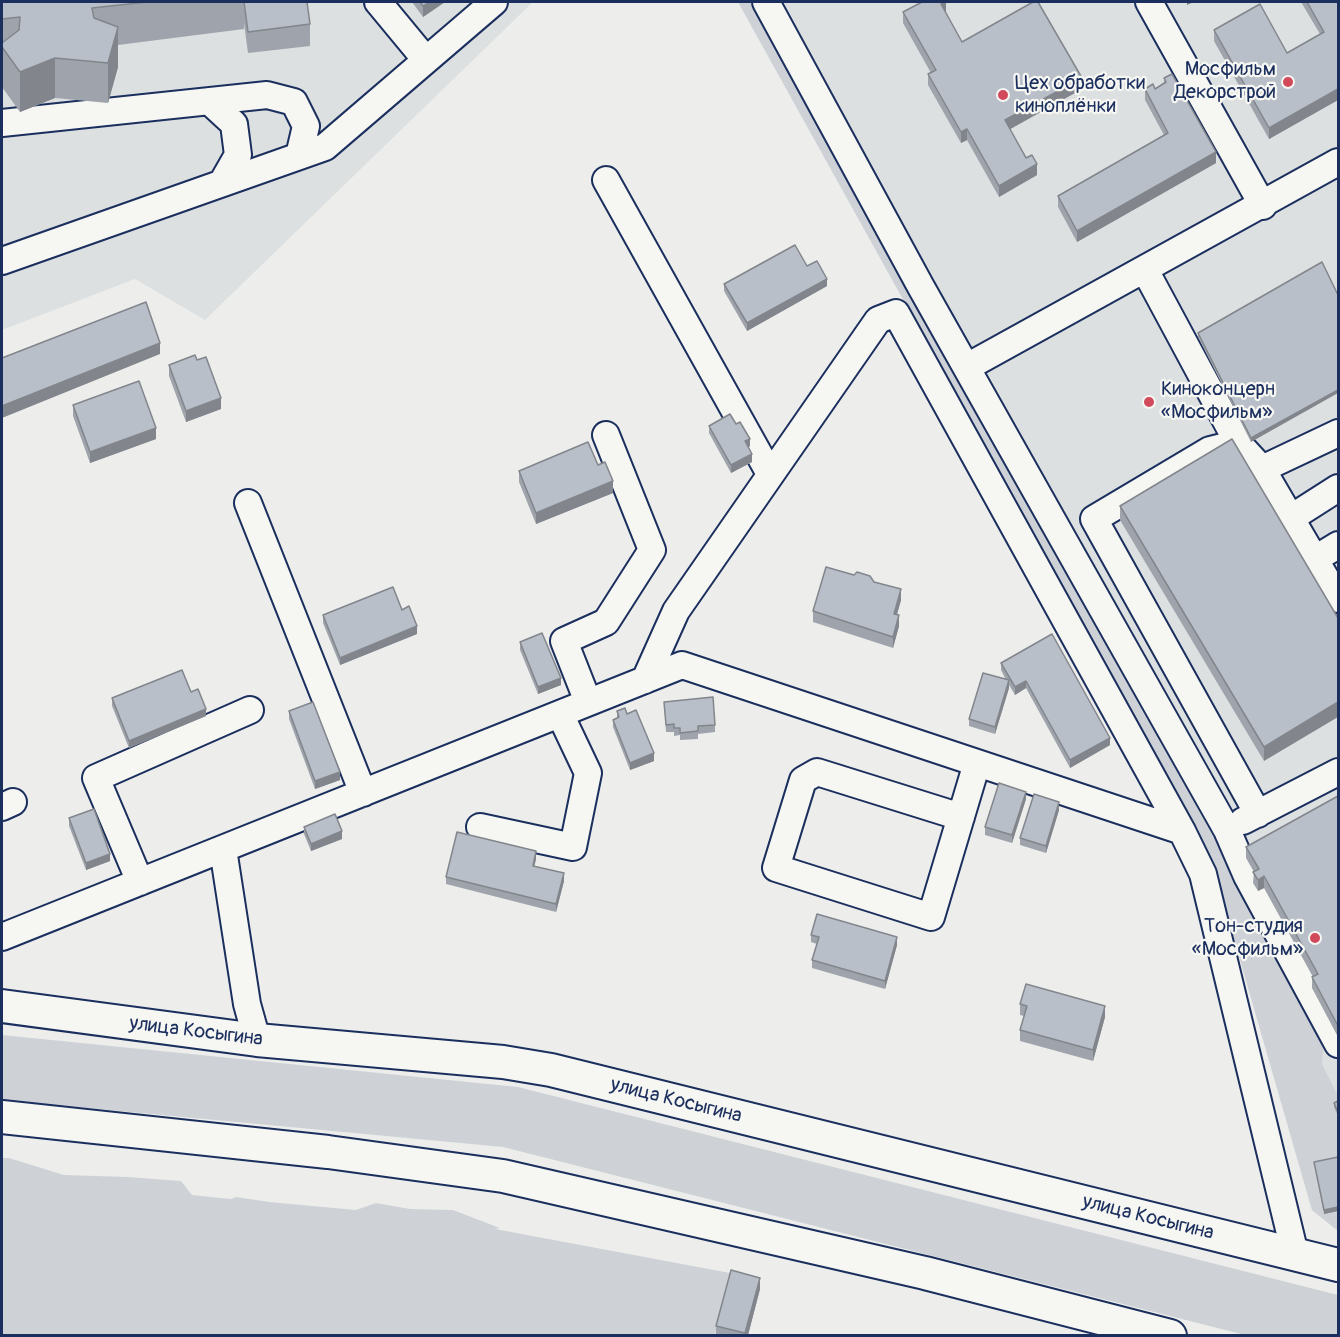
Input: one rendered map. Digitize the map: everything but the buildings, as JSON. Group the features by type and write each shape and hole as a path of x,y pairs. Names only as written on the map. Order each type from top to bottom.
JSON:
{"main road":[{"name":"улица Косыгина","path":"2,1006 258,1040 503,1062 551,1070 1338,1265"},
{"path":"2,1117 328,1152 503,1176 925,1273 1170,1335"}],"street":[{"path":"378,2 426,60"},
{"path":"2,261 325,147 494,2"},
{"path":"766,2 967,367 1227,830 1247,876 1338,1044"},
{"path":"1149,2 1263,206"},
{"path":"2,123 267,94 294,102 306,126 299,156"},
{"path":"209,101 234,124 238,155 222,183"},
{"path":"967,367 1263,206 1338,162"},
{"path":"606,180 770,474"},
{"path":"1145,270 1238,443 1262,469 1338,599"},
{"path":"645,680 676,611 878,320 896,313 1182,831 1203,874 1295,1254"},
{"path":"1262,469 1338,433"},
{"path":"588,702 564,641 606,622 652,550 606,435"},
{"path":"1238,443 1210,450 1094,519 1258,814"},
{"path":"1291,518 1338,488"},
{"path":"248,503 363,793"},
{"path":"1315,559 1338,545"},
{"path":"2,937 682,665 1182,831"},
{"path":"140,882 96,778 250,710"},
{"path":"480,827 573,847 588,773 560,714"},
{"path":"961,817 817,771 803,780 776,868 931,917 961,817 977,763"},
{"path":"1227,830 1338,772"},
{"path":"223,849 247,1004 258,1040"}],"shaded area":[{"path":"2,2 533,2 205,320 135,279 2,330"},
{"name":"Киноконцерн «Мосфильм»","path":"738,2 1338,2 1338,1231 1312,1210 1211,859 1182,802"},
{"path":"738,2 750,2 1249,887 1297,997 1324,1043 1322,1064 1338,1096 1338,1231 1312,1210 1211,859 1182,802"},
{"path":"2,1035 518,1087 1338,1295 1338,1335 1245,1335 503,1147 2,1100"},
{"path":"2,1158 9,1158 64,1175 181,1181 192,1195 231,1199 236,1197 356,1210 376,1203 410,1209 453,1210 500,1228 495,1229 730,1273 715,1335 2,1335"}],"place":[{"name":"Мосфильм Декорстрой","path":"1288,82"},
{"name":"Цех обработки киноплёнки","path":"1003,95"},
{"name":"Киноконцерн «Мосфильм»","path":"1149,402"},
{"name":"Тон-студия «Мосфильм»","path":"1315,938"}]}
